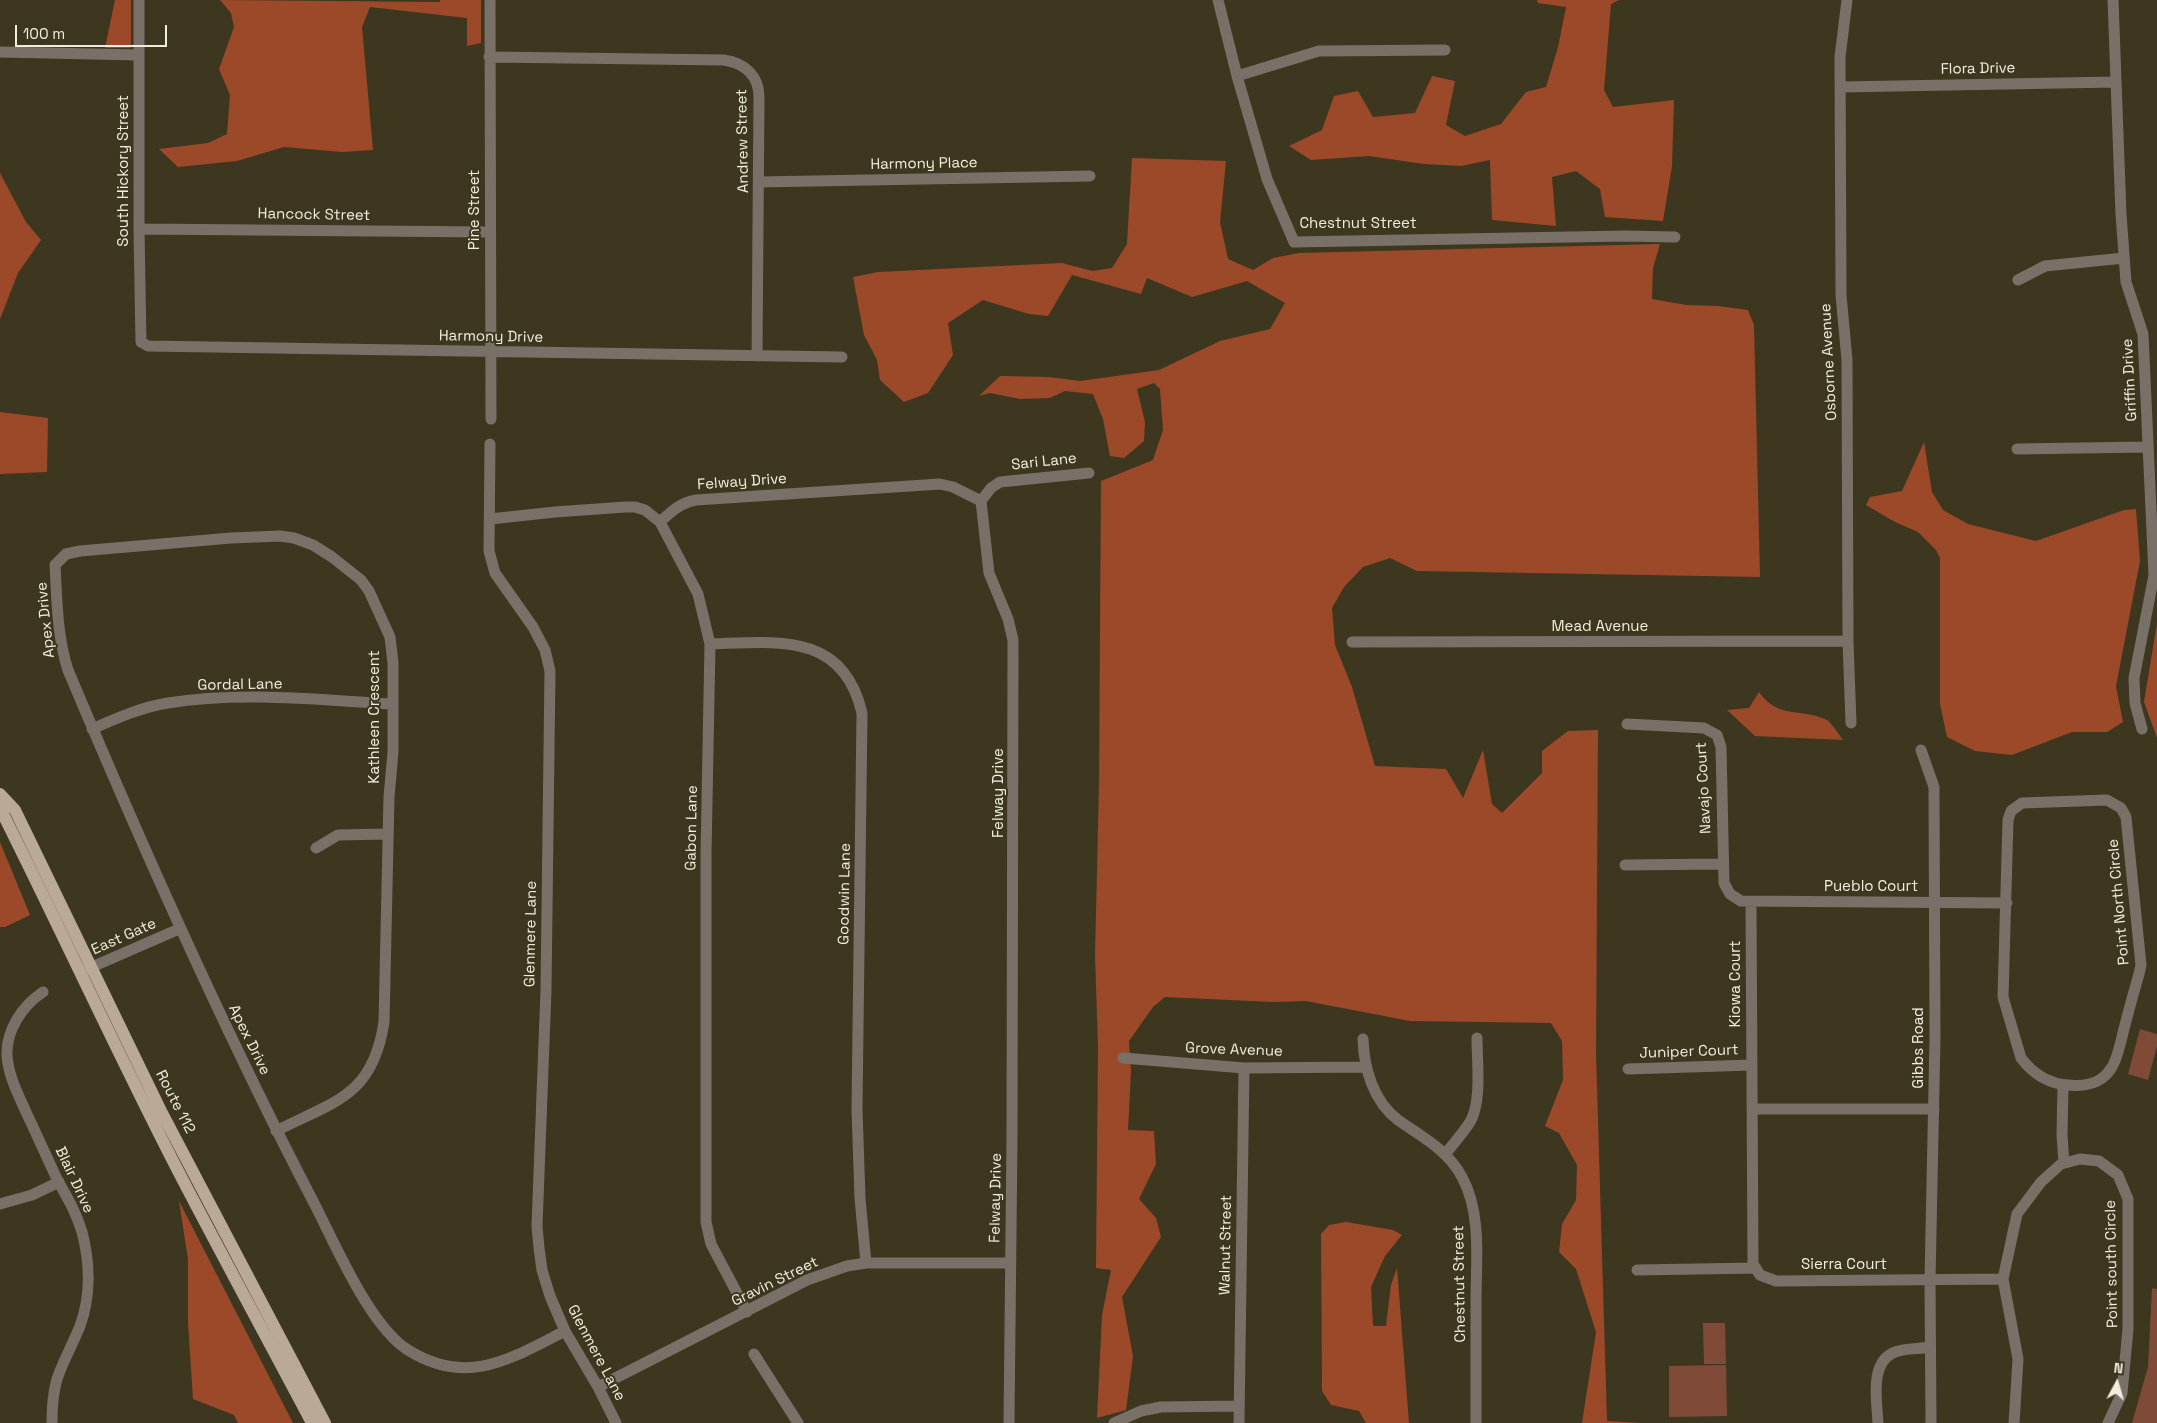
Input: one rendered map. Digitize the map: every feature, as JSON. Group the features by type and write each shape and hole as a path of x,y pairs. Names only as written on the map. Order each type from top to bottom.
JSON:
{"main road":[{"name":"Route 112","path":"0,795 3,814 87,969 325,1423"},
{"name":"Route 112","path":"87,969 114,1043 175,1164 312,1423"}],"street":[{"name":"South Hickory Street","path":"139,0 141,342"},
{"name":"Pine Street","path":"490,0 489,232 491,419"},
{"name":"Chestnut Street","path":"1218,0 1237,76 1267,179 1294,242 1625,236 1675,237"},
{"name":"Osborne Avenue","path":"1847,0 1841,38 1841,295 1847,360 1848,641 1851,723"},
{"name":"Griffin Drive","path":"2113,0 2114,82 2124,258 2126,282 2144,334 2154,574 2134,678 2135,703 2142,729"},
{"path":"1237,76 1325,50 1445,50"},
{"path":"0,52 139,56"},
{"name":"Andrew Street","path":"489,57 724,60 741,65 754,76 759,90 757,356"},
{"name":"Flora Drive","path":"1841,87 2114,82"},
{"name":"Harmony Place","path":"759,182 1090,176"},
{"name":"Hancock Street","path":"139,229 489,232"},
{"path":"2018,280 2046,266 2124,258"},
{"name":"Harmony Drive","path":"141,342 148,346 842,357"},
{"name":"Glenmere Lane","path":"490,444 489,551 495,573 534,627 545,650 550,671 546,990 537,1226 542,1270 550,1296 565,1331 598,1387 616,1423"},
{"path":"2018,449 2148,448"},
{"name":"Sari Lane","path":"981,501 991,488 1000,482 1089,473"},
{"name":"Felway Drive","path":"660,522 674,508 685,502 696,500 940,484 953,486 981,501 989,573 1008,618 1013,640 1012,1137 1009,1263 1009,1423"},
{"name":"Gabon Lane","path":"490,519 555,512 635,507 645,510 660,522 698,594 710,644 706,854 706,1222 711,1244 747,1312"},
{"name":"Kathleen Crescent","path":"55,565 66,554 80,550 231,538 280,536 294,538 313,545 362,580 390,637 393,664 392,752 388,834 384,1022 380,1045 372,1066 362,1082 351,1091 276,1131"},
{"name":"Apex Drive","path":"55,565 62,651 92,729 179,929 276,1131 364,1299 379,1322 406,1349 437,1364 471,1369 492,1364 523,1352 565,1331"},
{"name":"Mead Avenue","path":"1352,642 1848,641"},
{"name":"Goodwin Lane","path":"710,644 782,642 808,646 828,657 840,668 852,683 862,713 858,1109 860,1198 866,1263"},
{"name":"Gordal Lane","path":"92,729 143,709 166,703 192,700 266,698 393,704"},
{"name":"Navajo Court","path":"1627,724 1704,728 1718,735 1721,748 1722,864 1724,884 1730,894 1736,898"},
{"name":"Gibbs Road","path":"1921,750 1934,787 1934,1109 1930,1280 1931,1423"},
{"name":"Point North Circle","path":"2107,800 2121,808 2126,818 2140,965 2139,974 2110,1070 2101,1079 2087,1085 2063,1085 2049,1081 2032,1071 2018,1051 2003,997 2008,820 2014,808 2022,803 2107,800"},
{"path":"316,848 338,835 388,834"},
{"path":"1625,866 1722,864"},
{"name":"Pueblo Court","path":"1736,898 1751,902 2007,903"},
{"name":"Kiowa Court","path":"1751,902 1752,1065"},
{"name":"East Gate","path":"87,969 179,929"},
{"name":"Blair Drive","path":"43,992 24,1008 8,1041 7,1054 15,1088 59,1182 72,1205 82,1232 87,1255 88,1275 81,1324 59,1373 53,1398 52,1423"},
{"name":"Chestnut Street","path":"1363,1038 1365,1067 1374,1089 1385,1107 1396,1118 1446,1153 1463,1178 1475,1223 1476,1423"},
{"path":"1446,1153 1470,1122 1475,1109 1477,1098 1477,1038"},
{"name":"Grove Avenue","path":"1122,1058 1244,1068 1365,1067"},
{"path":"1752,1065 1753,1264 1758,1272"},
{"name":"Juniper Court","path":"1628,1069 1752,1065"},
{"name":"Walnut Street","path":"1239,1423 1244,1068"},
{"path":"2014,1423 2018,1359 2002,1279 2017,1214 2041,1182 2064,1163 2062,1135 2063,1085"},
{"path":"1752,1110 1934,1109"},
{"name":"Point south Circle","path":"2064,1163 2080,1159 2099,1161 2118,1175 2128,1199 2128,1329 2122,1393 2108,1423"},
{"path":"0,1204 25,1197 59,1182"},
{"name":"Gravin Street","path":"598,1387 807,1280 847,1266 866,1263 1009,1263"},
{"name":"Sierra Court","path":"1637,1270 1758,1272 1776,1280 2002,1279"},
{"path":"1878,1423 1877,1380 1884,1359 1895,1351 1930,1347"},
{"path":"754,1354 798,1423"},
{"path":"1114,1423 1141,1411 1162,1406 1239,1406"}],"shaded area":[{"path":"115,0 131,0 131,48 105,48"},
{"path":"220,0 440,2 440,0 481,0 481,43 467,46 467,18 370,7 362,27 373,150 342,152 284,147 237,161 178,167 159,149 208,143 227,134 230,95 219,69 234,27 231,13"},
{"path":"1537,0 1619,0 1611,4 1604,90 1613,107 1674,100 1672,166 1663,221 1605,217 1600,189 1576,171 1552,177 1556,226 1492,220 1490,160 1461,166 1424,164 1369,156 1311,160 1289,146 1322,130 1334,96 1358,91 1373,117 1415,113 1432,76 1455,81 1446,125 1465,136 1501,124 1526,92 1546,87 1558,47 1566,7 1538,3"},
{"path":"1132,158 1226,161 1220,222 1228,259 1253,270 1273,258 1299,253 1660,244 1653,268 1652,299 1686,305 1718,306 1748,310 1754,325 1760,577 1417,571 1390,558 1363,567 1344,587 1332,608 1335,645 1352,687 1375,766 1446,769 1463,798 1483,750 1492,804 1502,813 1542,773 1542,751 1568,731 1598,730 1596,1054 1607,1421 1640,1423 1582,1423 1596,1332 1576,1269 1559,1252 1562,1224 1576,1200 1577,1165 1559,1133 1545,1126 1563,1080 1562,1041 1551,1023 1410,1021 1306,1001 1273,1002 1165,997 1153,1007 1129,1041 1131,1071 1128,1130 1154,1131 1156,1164 1139,1199 1156,1218 1161,1237 1122,1297 1133,1356 1126,1410 1097,1418 1102,1315 1111,1270 1096,1268 1098,1046 1095,956 1099,785 1101,481 1153,460 1163,430 1160,389 1154,383 1137,389 1145,422 1144,441 1124,458 1110,456 1103,419 1093,394 1065,391 1050,398 1020,399 990,393 979,396 1000,376 1049,377 1080,381 1159,370 1220,341 1270,329 1285,303 1247,281 1192,297 1147,278 1141,294 1072,275 1048,316 1029,314 983,300 948,323 953,355 928,393 904,402 880,380 877,360 864,335 853,277 878,272 1062,263 1092,271 1112,268 1127,244"},
{"path":"0,173 26,222 41,240 18,273 0,319"},
{"path":"0,412 48,418 47,472 0,474"},
{"path":"1924,442 1932,492 1943,510 1968,524 2036,541 2124,510 2136,509 2140,561 2116,686 2123,722 2107,732 2072,732 2012,755 1975,751 1947,737 1940,704 1940,558 1936,550 1918,532 1895,522 1866,505 1870,497 1902,491"},
{"path":"2157,623 2157,738 2144,702"},
{"path":"1759,692 1766,700 1781,710 1825,719 1843,740 1755,736 1727,710 1749,708"},
{"path":"0,842 30,915 5,927 0,927"},
{"path":"2140,1029 2157,1034 2157,1046 2148,1080 2128,1074"},
{"path":"179,1201 293,1423 238,1423 234,1415 193,1399 188,1323 188,1259"},
{"path":"1346,1222 1393,1230 1402,1235 1385,1256 1371,1287 1373,1326 1386,1326 1391,1285 1397,1268 1409,1423 1366,1423 1359,1411 1331,1405 1322,1391 1321,1234 1329,1225"},
{"path":"2152,1288 2157,1289 2157,1423 2132,1423 2148,1367"},
{"path":"1703,1323 1725,1323 1726,1364 1704,1364"},
{"path":"1726,1365 1727,1416 1669,1417 1669,1366"}]}
